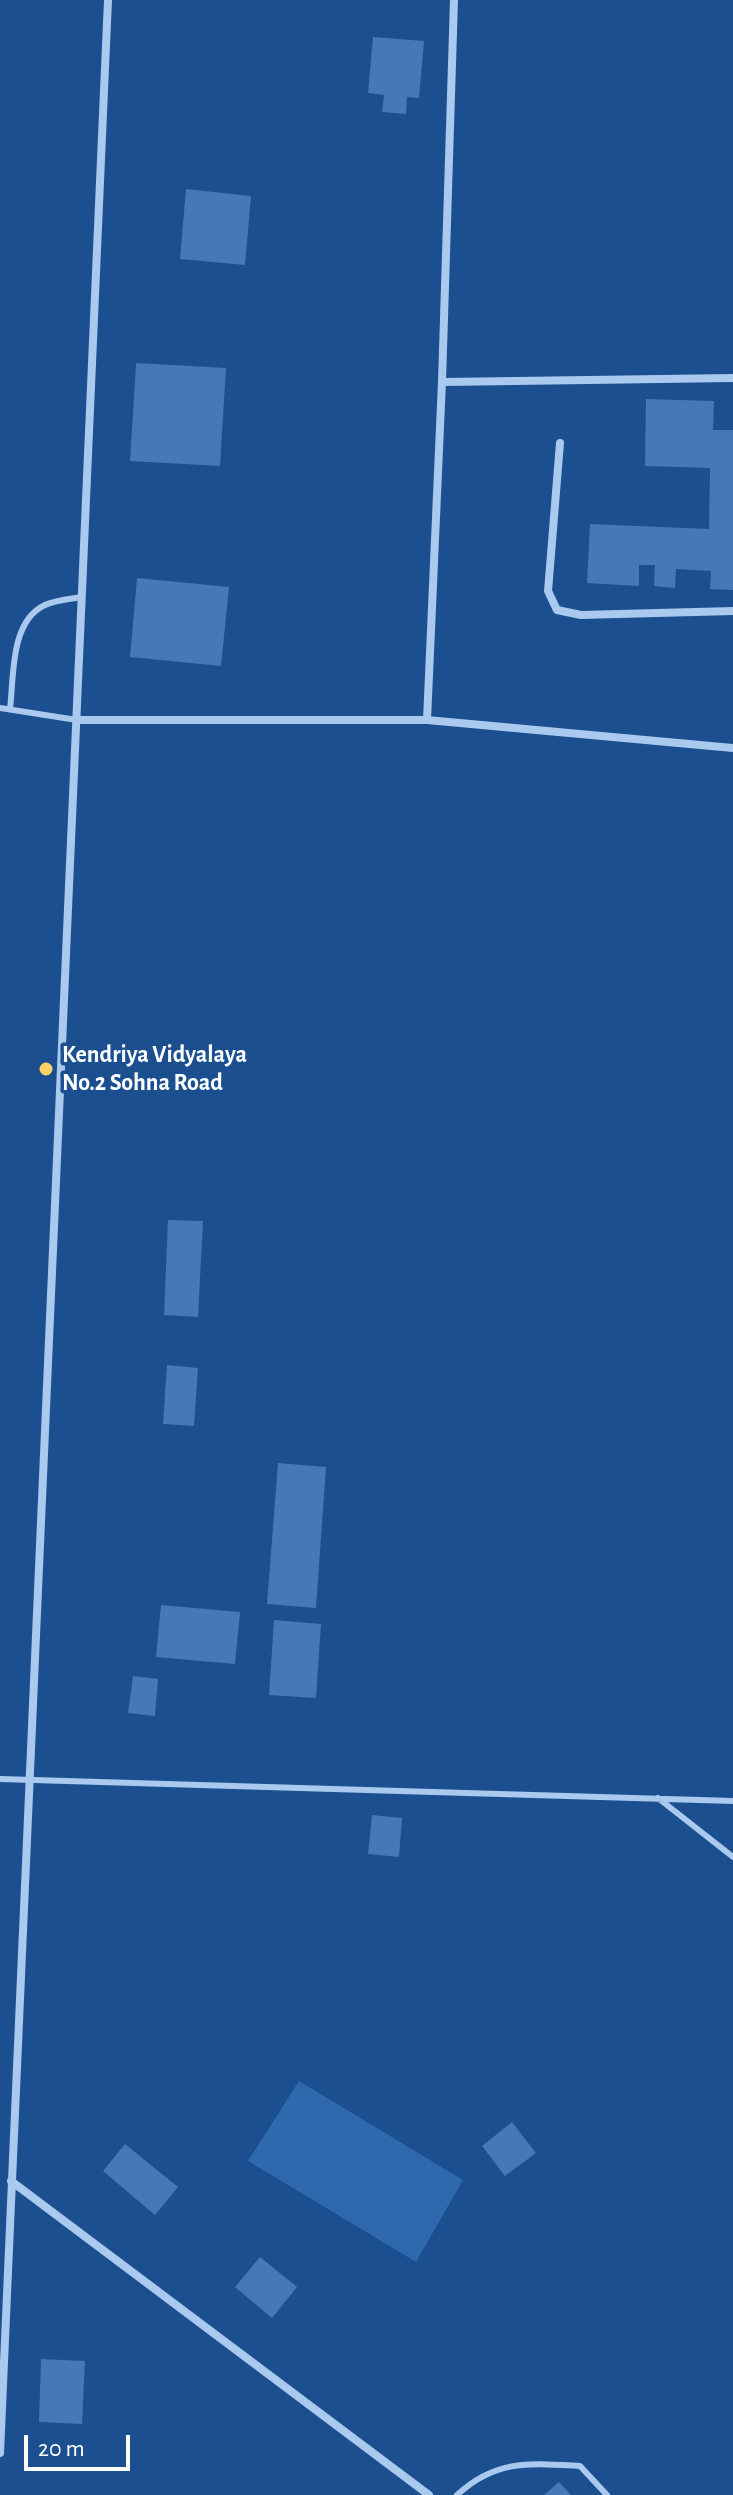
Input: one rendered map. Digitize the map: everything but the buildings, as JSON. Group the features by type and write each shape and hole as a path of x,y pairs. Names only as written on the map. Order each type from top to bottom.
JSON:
{"street":[{"path":"0,2453 108,0"},
{"path":"427,720 454,0"},
{"path":"442,382 733,378"},
{"path":"560,443 548,591 557,610 581,615 733,611"},
{"path":"77,720 427,720 733,748"},
{"path":"11,2181 429,2495"}],"lane":[{"path":"10,709 20,633 31,613 47,603 82,597"},
{"path":"0,708 77,720"},
{"path":"0,1779 733,1801"},
{"path":"658,1798 733,1857"},
{"path":"457,2495 477,2476 523,2462 580,2466 607,2495"}],"shaded area":[{"path":"299,2081 463,2180 416,2262 248,2161"}],"place":[{"name":"Kendriya Vidyalaya No.2 Sohna Road","path":"46,1069"}]}
